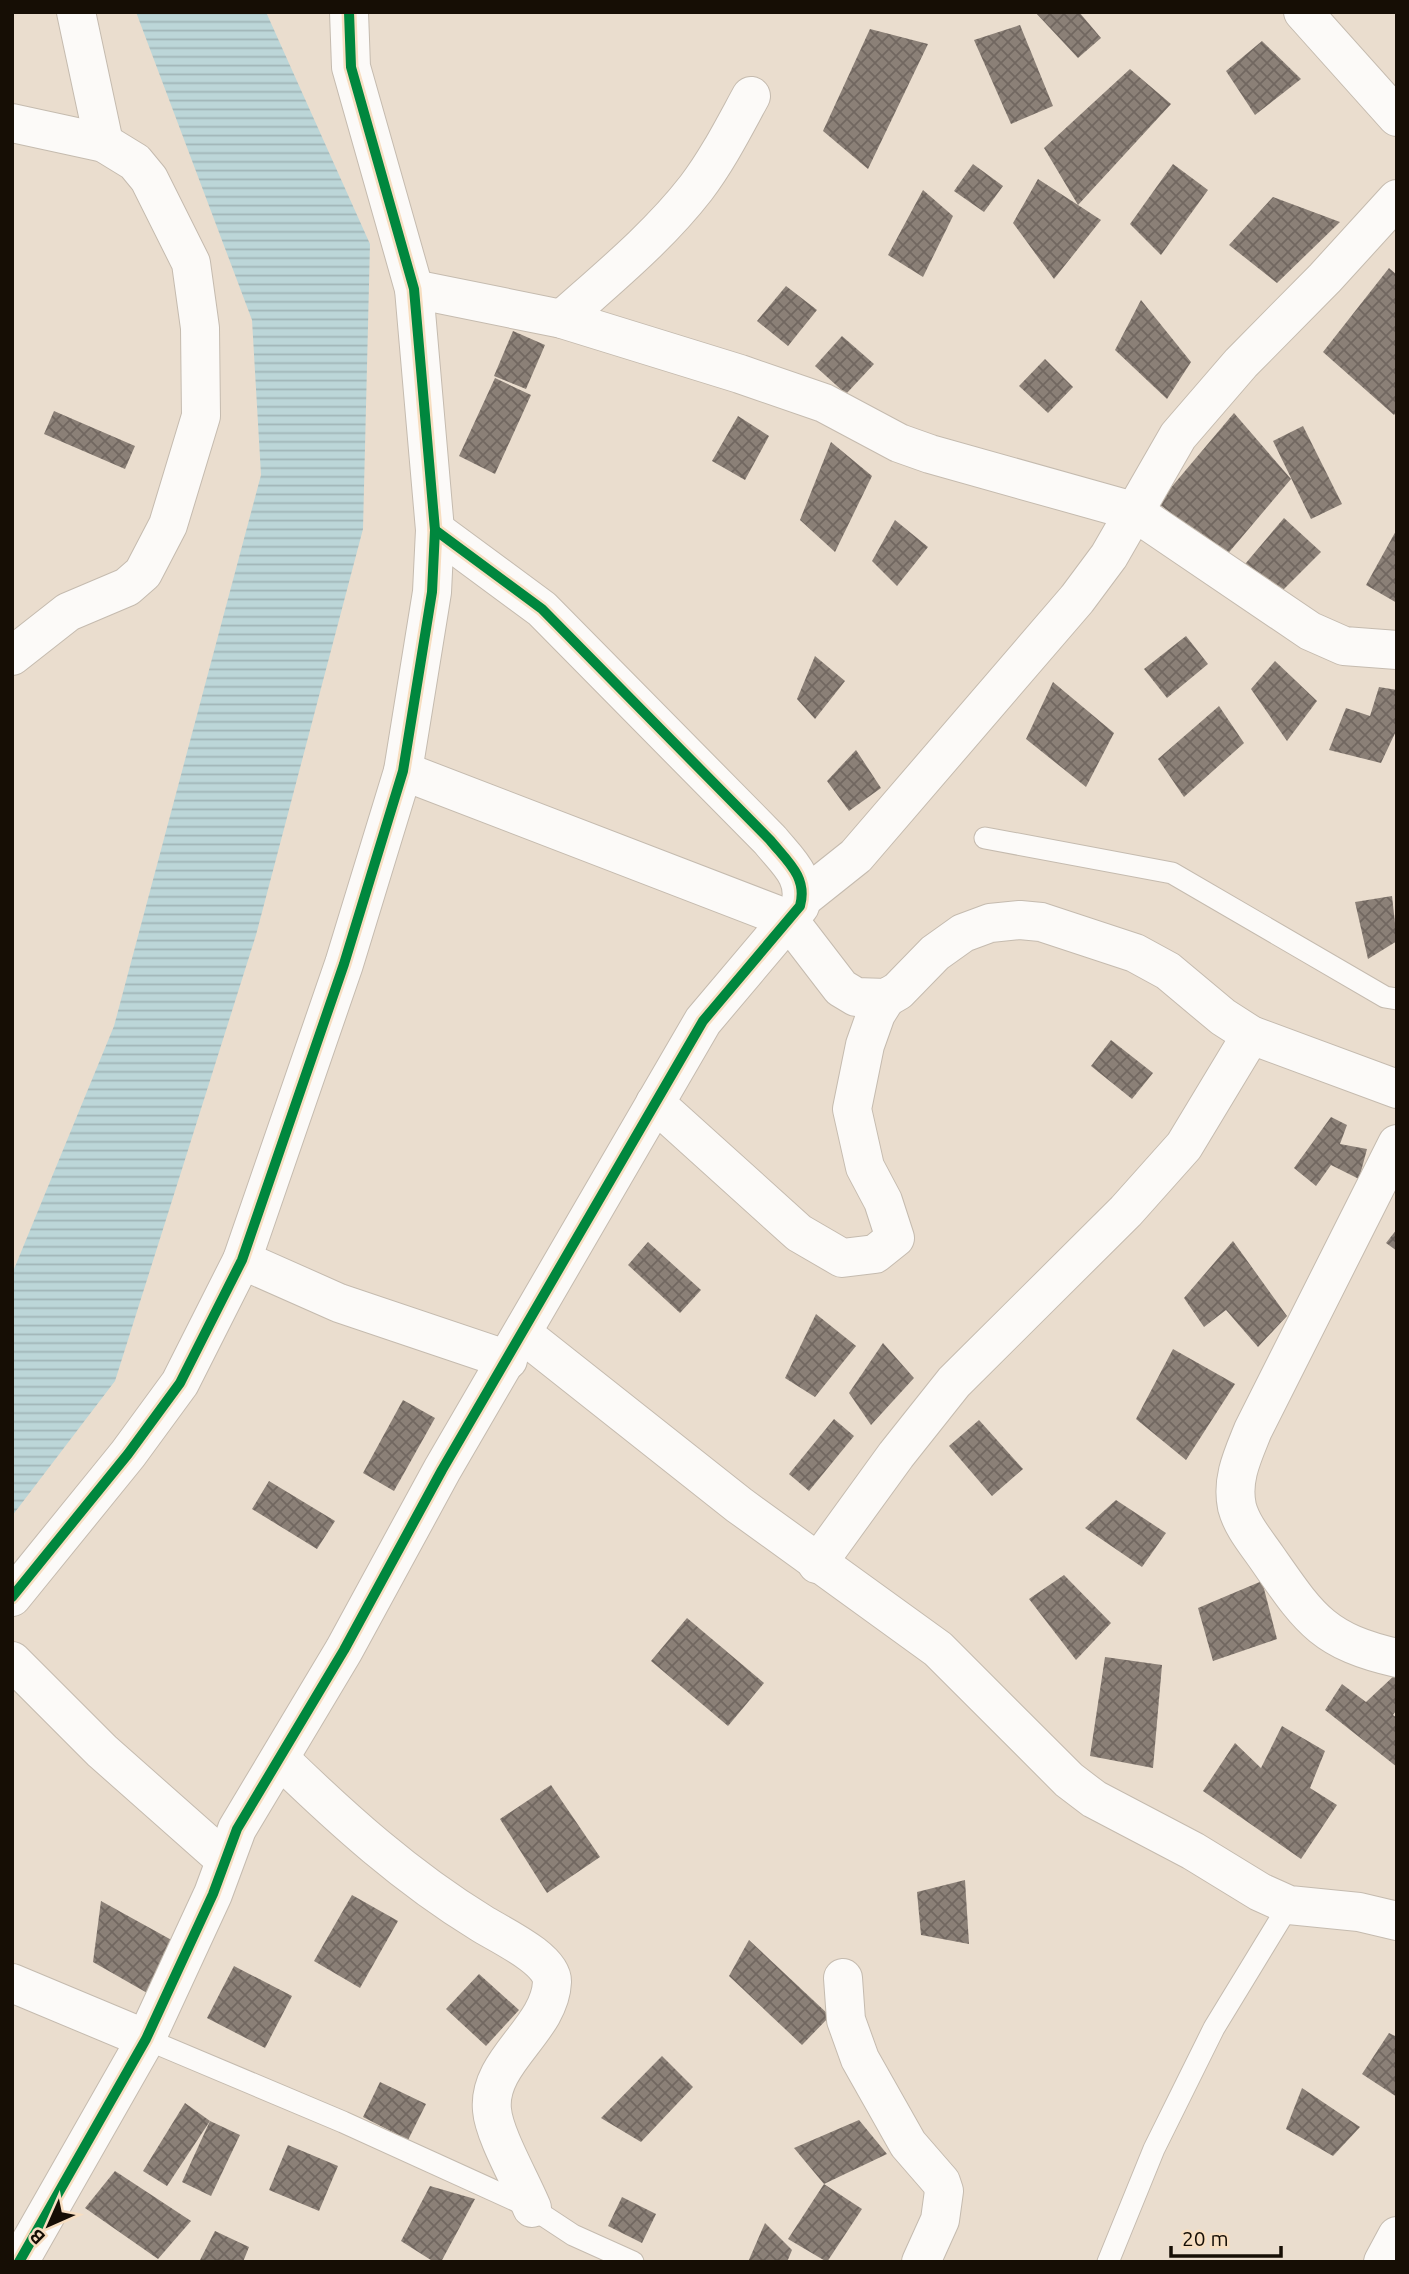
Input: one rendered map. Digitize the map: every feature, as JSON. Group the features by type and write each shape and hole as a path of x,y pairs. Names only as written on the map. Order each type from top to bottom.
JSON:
{"street":[{"path":"76,12 104,143"},
{"path":"12,1597 128,1454 180,1383 242,1260 344,964 403,771 432,592 435,530 414,289 351,67 349,12"},
{"path":"1303,12 1397,117"},
{"path":"562,319 635,254 695,189 726,143 751,96"},
{"path":"12,123 104,143 135,162 149,179 191,263 200,328 201,416 168,526 143,573 127,587 68,612 12,656"},
{"path":"27,2243 146,2039 213,1894 223,1859 237,1829 344,1650 442,1470 516,1347 703,1021 795,909 856,856 1077,599 1109,556 1178,436 1241,363 1325,278 1397,198"},
{"path":"414,289 512,306 562,319 824,403 899,443 930,454 1133,511 1310,631 1344,646 1397,650"},
{"path":"435,530 518,590 567,634 770,840 800,876 795,909 841,988 856,997 887,998"},
{"path":"403,771 795,909"},
{"path":"655,1103 799,1233 842,1258 875,1254 895,1237 883,1201 865,1167 852,1110 865,1045 876,1014 887,998 898,991 935,953 964,933 990,923 1020,920 1069,929 1135,953 1168,971 1223,1017 1251,1035 1397,1089"},
{"path":"817,1564 896,1455 954,1382 1126,1211 1184,1146 1251,1035"},
{"path":"1397,1144 1253,1430 1237,1470 1236,1486 1237,1507 1245,1525 1302,1608 1320,1628 1350,1645 1397,1658"},
{"path":"242,1260 339,1303 516,1347 938,1649 1069,1780 1094,1799 1194,1851 1260,1892 1289,1905 1359,1912 1397,1921"},
{"path":"12,1661 102,1751 223,1859"},
{"path":"280,1759 394,1865 436,1896 535,1957 550,1972 552,1982 546,2005 499,2077 492,2101 495,2126 532,2208"},
{"path":"843,1978 846,2020 860,2059 908,2144 941,2182 944,2190 940,2220 921,2262"},
{"path":"12,1983 146,2039"},
{"path":"1383,2262 1397,2236"}],"lane":[{"path":"985,838 1172,873 1362,984 1397,999"},
{"path":"1108,2262 1154,2149 1214,2028 1289,1905"},
{"path":"146,2039 343,2122 532,2208 573,2235 633,2262"}],"water":[{"path":"136,12 266,12 370,244 363,529 256,935 115,1381 12,1516 12,1274 114,1026 261,475 252,320"}],"building":[{"path":"1035,12 1079,12 1101,38 1078,58"},
{"path":"1020,25 1053,106 1011,124 974,40"},
{"path":"870,29 928,44 868,169 823,131"},
{"path":"1262,41 1301,79 1255,115 1226,71"},
{"path":"1130,69 1171,104 1078,205 1044,148"},
{"path":"973,164 1003,186 984,212 954,191"},
{"path":"1173,164 1208,190 1161,255 1130,224"},
{"path":"1038,179 1101,220 1054,279 1013,223"},
{"path":"923,190 953,216 923,277 888,255"},
{"path":"1273,197 1340,222 1277,283 1229,245"},
{"path":"1389,268 1397,275 1397,410 1394,415 1323,352"},
{"path":"786,286 817,310 788,346 757,321"},
{"path":"1141,300 1191,362 1167,399 1115,350"},
{"path":"513,331 545,345 526,389 494,376"},
{"path":"842,336 874,364 846,394 815,366"},
{"path":"1045,359 1073,387 1048,413 1019,386"},
{"path":"495,378 531,395 495,474 459,456"},
{"path":"54,411 135,446 125,469 44,434"},
{"path":"1234,413 1291,479 1225,557 1158,503"},
{"path":"738,416 769,436 745,480 712,461"},
{"path":"1303,426 1342,504 1311,519 1273,441"},
{"path":"831,442 872,476 835,552 800,520"},
{"path":"1284,518 1321,552 1279,594 1240,570"},
{"path":"895,520 928,547 897,586 872,561"},
{"path":"1397,529 1397,603 1366,585"},
{"path":"1186,636 1208,664 1167,698 1144,669"},
{"path":"815,656 845,681 815,719 797,699"},
{"path":"1275,661 1317,701 1287,741 1251,689"},
{"path":"1053,682 1114,733 1086,787 1026,739"},
{"path":"1379,687 1397,690 1397,729 1381,763 1329,750 1346,708 1370,716"},
{"path":"1219,706 1244,743 1184,797 1158,759"},
{"path":"856,750 881,788 849,811 827,781"},
{"path":"1392,896 1397,941 1368,959 1355,902"},
{"path":"1111,1040 1153,1073 1132,1099 1091,1066"},
{"path":"1331,1117 1347,1125 1340,1144 1367,1149 1359,1179 1331,1165 1316,1186 1294,1168"},
{"path":"1397,1229 1397,1251 1386,1243"},
{"path":"1233,1241 1287,1316 1258,1347 1226,1310 1204,1327 1184,1298"},
{"path":"648,1242 701,1290 680,1313 628,1265"},
{"path":"816,1314 856,1346 815,1397 785,1378"},
{"path":"883,1343 914,1378 871,1425 849,1393"},
{"path":"1173,1349 1235,1384 1186,1460 1136,1419"},
{"path":"403,1400 435,1418 394,1491 363,1473"},
{"path":"834,1419 854,1436 809,1491 789,1474"},
{"path":"979,1420 1023,1469 992,1496 949,1446"},
{"path":"269,1481 335,1521 317,1549 252,1509"},
{"path":"1116,1500 1166,1533 1142,1567 1085,1528"},
{"path":"1064,1575 1111,1623 1076,1660 1029,1599"},
{"path":"1262,1581 1277,1639 1213,1661 1198,1608"},
{"path":"687,1618 764,1683 728,1726 651,1661"},
{"path":"1105,1657 1162,1665 1153,1768 1090,1756"},
{"path":"1397,1673 1397,1709 1393,1715 1397,1718 1397,1767 1325,1710 1342,1684 1366,1702"},
{"path":"1282,1726 1325,1751 1310,1788 1337,1805 1301,1859 1203,1791 1235,1743 1261,1768"},
{"path":"551,1785 600,1857 547,1893 500,1819"},
{"path":"965,1880 969,1944 921,1935 917,1892"},
{"path":"352,1895 398,1921 360,1988 314,1961"},
{"path":"101,1901 177,1943 149,1994 93,1962"},
{"path":"749,1940 830,2016 802,2045 729,1976"},
{"path":"234,1966 292,1996 265,2048 207,2018"},
{"path":"479,1974 519,2010 486,2046 446,2009"},
{"path":"1389,2033 1397,2037 1397,2097 1362,2074"},
{"path":"662,2056 693,2087 641,2142 601,2118"},
{"path":"380,2082 426,2104 408,2140 363,2117"},
{"path":"1302,2088 1360,2127 1333,2156 1286,2129"},
{"path":"185,2103 210,2121 167,2186 143,2171"},
{"path":"859,2120 887,2154 824,2184 794,2148"},
{"path":"210,2121 240,2135 211,2196 182,2182"},
{"path":"288,2145 338,2166 319,2211 269,2190"},
{"path":"115,2171 191,2221 158,2259 85,2208"},
{"path":"824,2184 862,2209 827,2262 788,2239"},
{"path":"430,2186 475,2199 441,2262 434,2262 401,2241"},
{"path":"622,2197 656,2214 642,2243 608,2226"},
{"path":"765,2223 792,2250 787,2262 748,2262"},
{"path":"215,2231 249,2247 243,2262 199,2262"}],"cycle path":[{"path":"12,1597 128,1454 180,1383 242,1260 344,964 403,771 432,592 435,530 414,289 351,67 349,12"},
{"path":"19,2262 146,2039 213,1894 237,1829 344,1650 442,1470 703,1021 800,906 802,896 799,878 770,840 542,609 435,530"}]}
